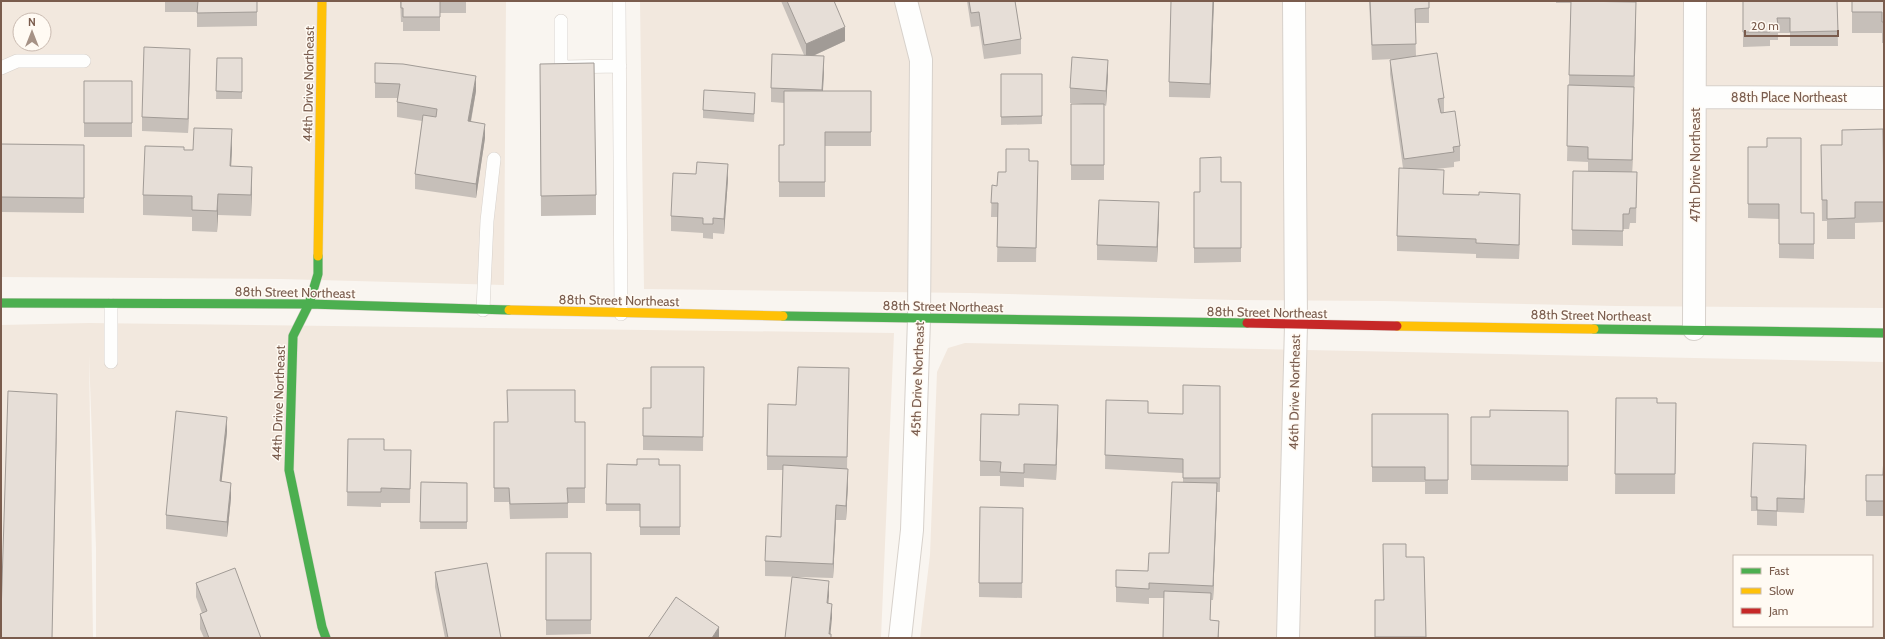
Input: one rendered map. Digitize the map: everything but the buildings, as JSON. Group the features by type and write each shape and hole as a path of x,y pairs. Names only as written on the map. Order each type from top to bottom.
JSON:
{"main road":[{"name":"44th Drive Northeast","path":"322,1 318,274 309,304 293,336 289,470 322,627 326,638"},
{"name":"88th Street Northeast","path":"1,303 111,305 309,304 621,314 1884,333"}],"street":[{"name":"45th Drive Northeast","path":"900,638 912,530 919,319 921,60 906,1"},
{"name":"46th Drive Northeast","path":"1288,638 1296,325 1294,1"},
{"name":"47th Drive Northeast","path":"1694,329 1695,1"},
{"name":"88th Place Northeast","path":"1695,97 1884,98"}],"lane":[{"path":"619,1 621,314"},
{"path":"561,21 561,67 620,66"},
{"path":"1,68 17,61 84,61"},
{"path":"483,310 487,221 494,159"},
{"path":"111,305 111,362"}],"shaded area":[{"path":"1,1 506,1 504,285 281,279 1,277"},
{"path":"640,1 1884,1 1884,308 1616,306 1384,301 1235,300 969,293 644,289"},
{"path":"89,323 894,333 881,638 96,638 96,548 89,355 93,638 1,638 1,325"},
{"path":"965,343 1884,362 1884,638 920,638 930,555 937,372 948,348"}],"traffic: fast":[{"path":"318,256 318,274 309,304 293,336 289,470 322,627 326,638"},
{"path":"1,303 309,304 509,310"},
{"path":"783,316 1247,323"},
{"path":"1594,329 1884,333"}],"traffic: slow":[{"path":"318,256 322,1"},
{"path":"509,310 783,316"},
{"path":"1397,326 1594,329"}],"traffic: jam":[{"path":"1247,323 1397,326"}]}
